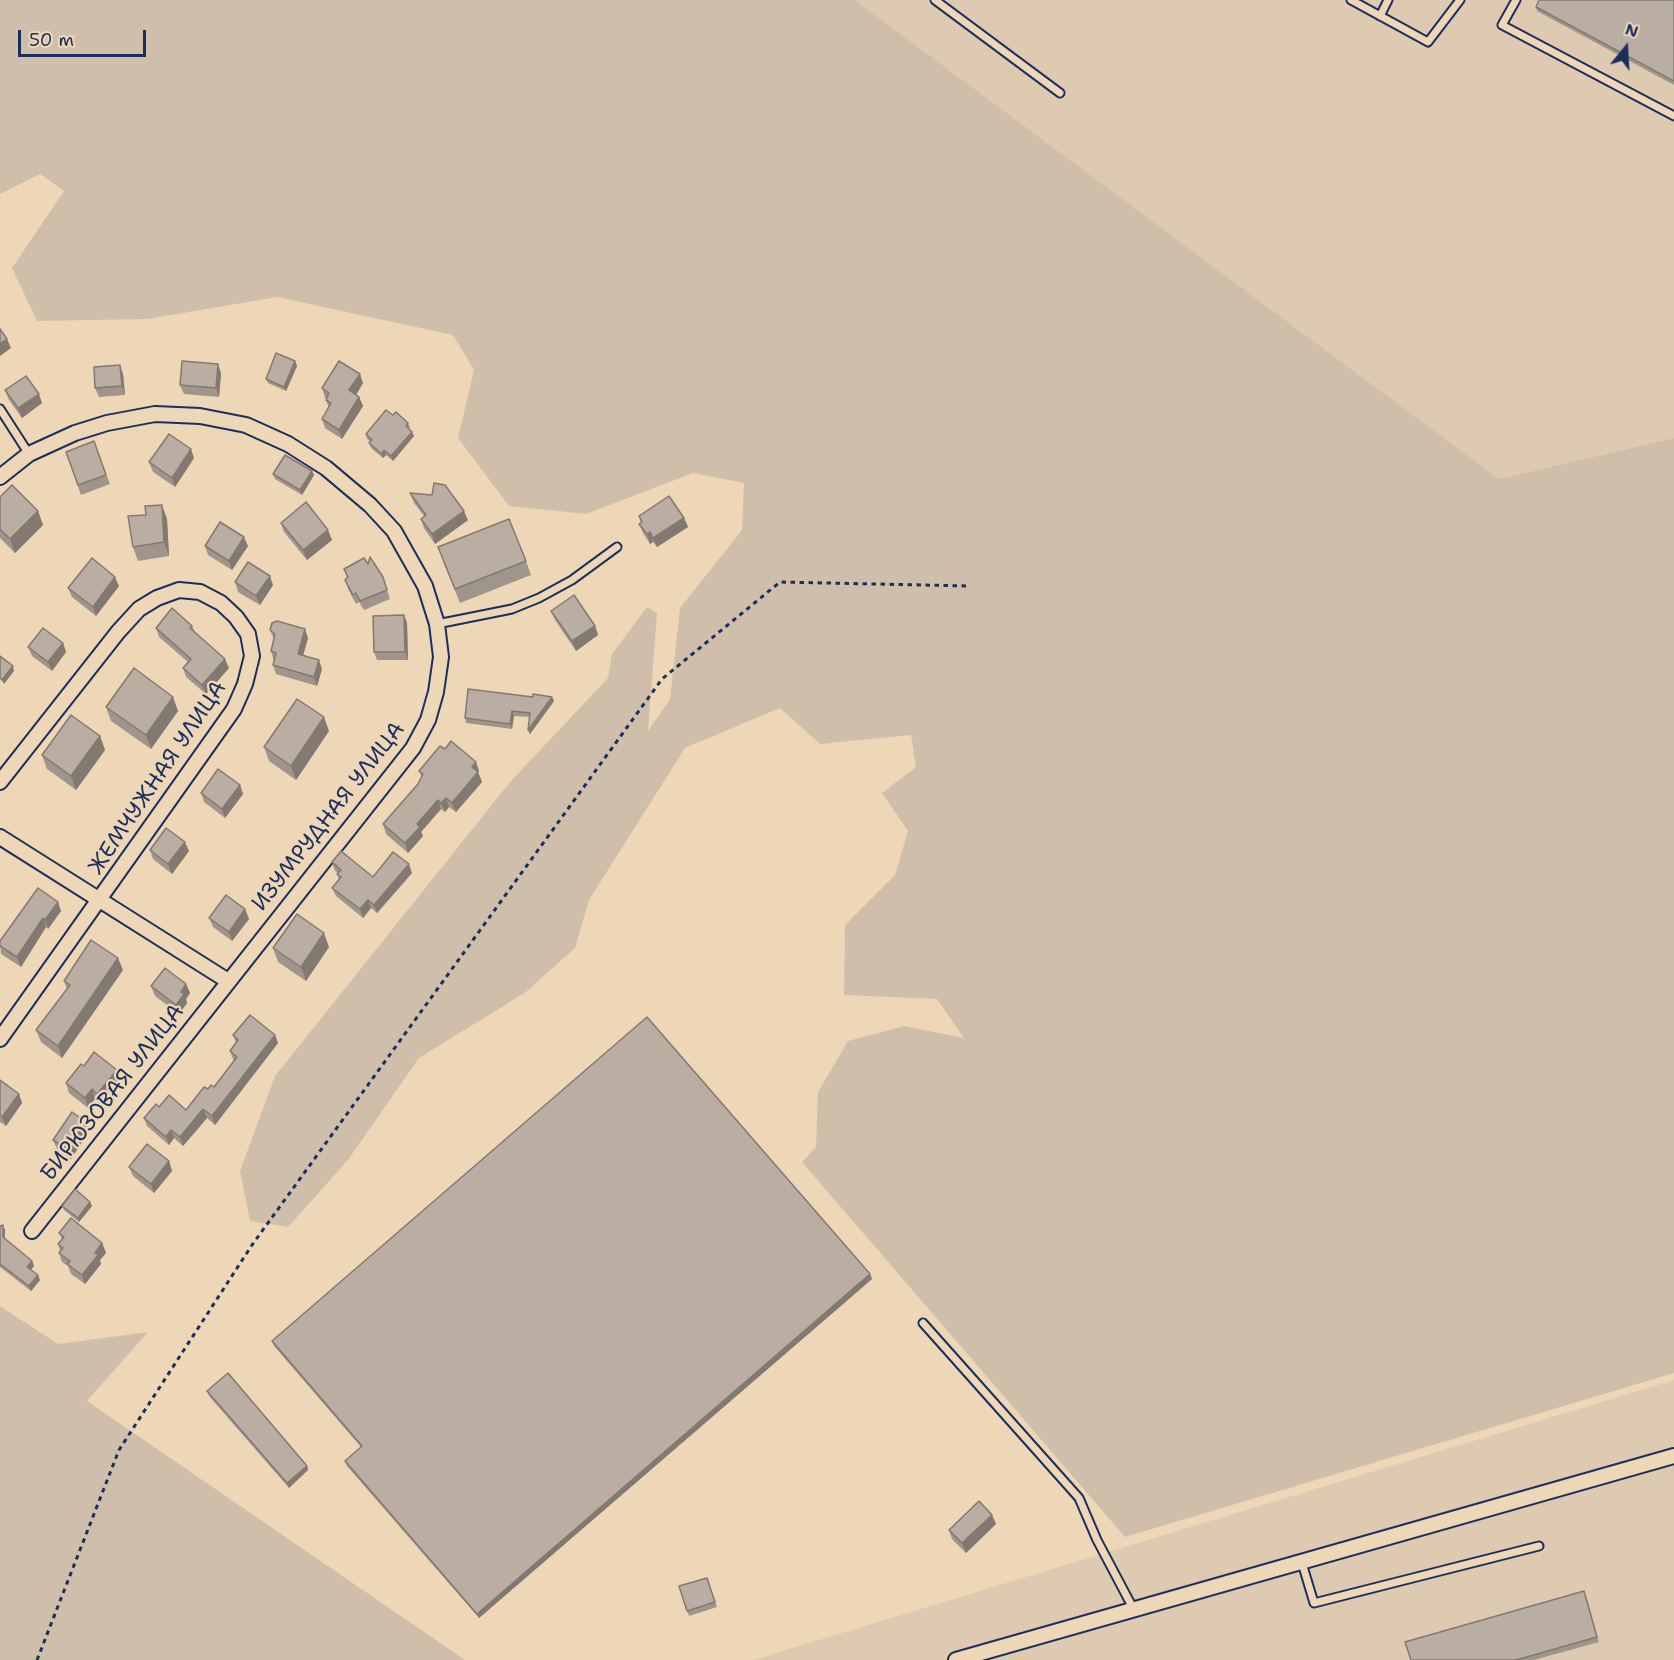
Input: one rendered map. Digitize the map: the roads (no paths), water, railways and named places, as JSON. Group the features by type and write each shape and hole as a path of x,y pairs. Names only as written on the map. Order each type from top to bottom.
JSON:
{"street":[{"name":"ИЗУМРУДНАЯ УЛИЦА","path":"0,477 29,454 75,433 107,423 155,414 200,416 246,425 288,444 326,468 370,505 394,531 425,586 437,624 441,657 436,692 428,720 413,748 228,981"},
{"name":"ЖЕМЧУЖНАЯ УЛИЦА","path":"0,782 118,632 140,609 157,598 179,590 200,592 221,603 236,617 248,634 252,656 245,684 234,709 101,900 0,1039"},
{"path":"0,837 228,981"},
{"name":"БИРЮЗОВАЯ УЛИЦА","path":"32,1231 228,981"},
{"path":"956,1660 1674,1456"}],"lane":[{"path":"935,0 1060,93"},
{"path":"1351,0 1428,42 1460,0"},
{"path":"1380,16 1389,0"},
{"path":"1516,0 1502,25 1674,116"},
{"path":"0,409 29,454"},
{"path":"437,624 512,609 539,598 572,580 617,547"},
{"path":"923,1323 1079,1498 1097,1540 1134,1610"},
{"path":"1302,1563 1314,1603 1539,1546"}]}
